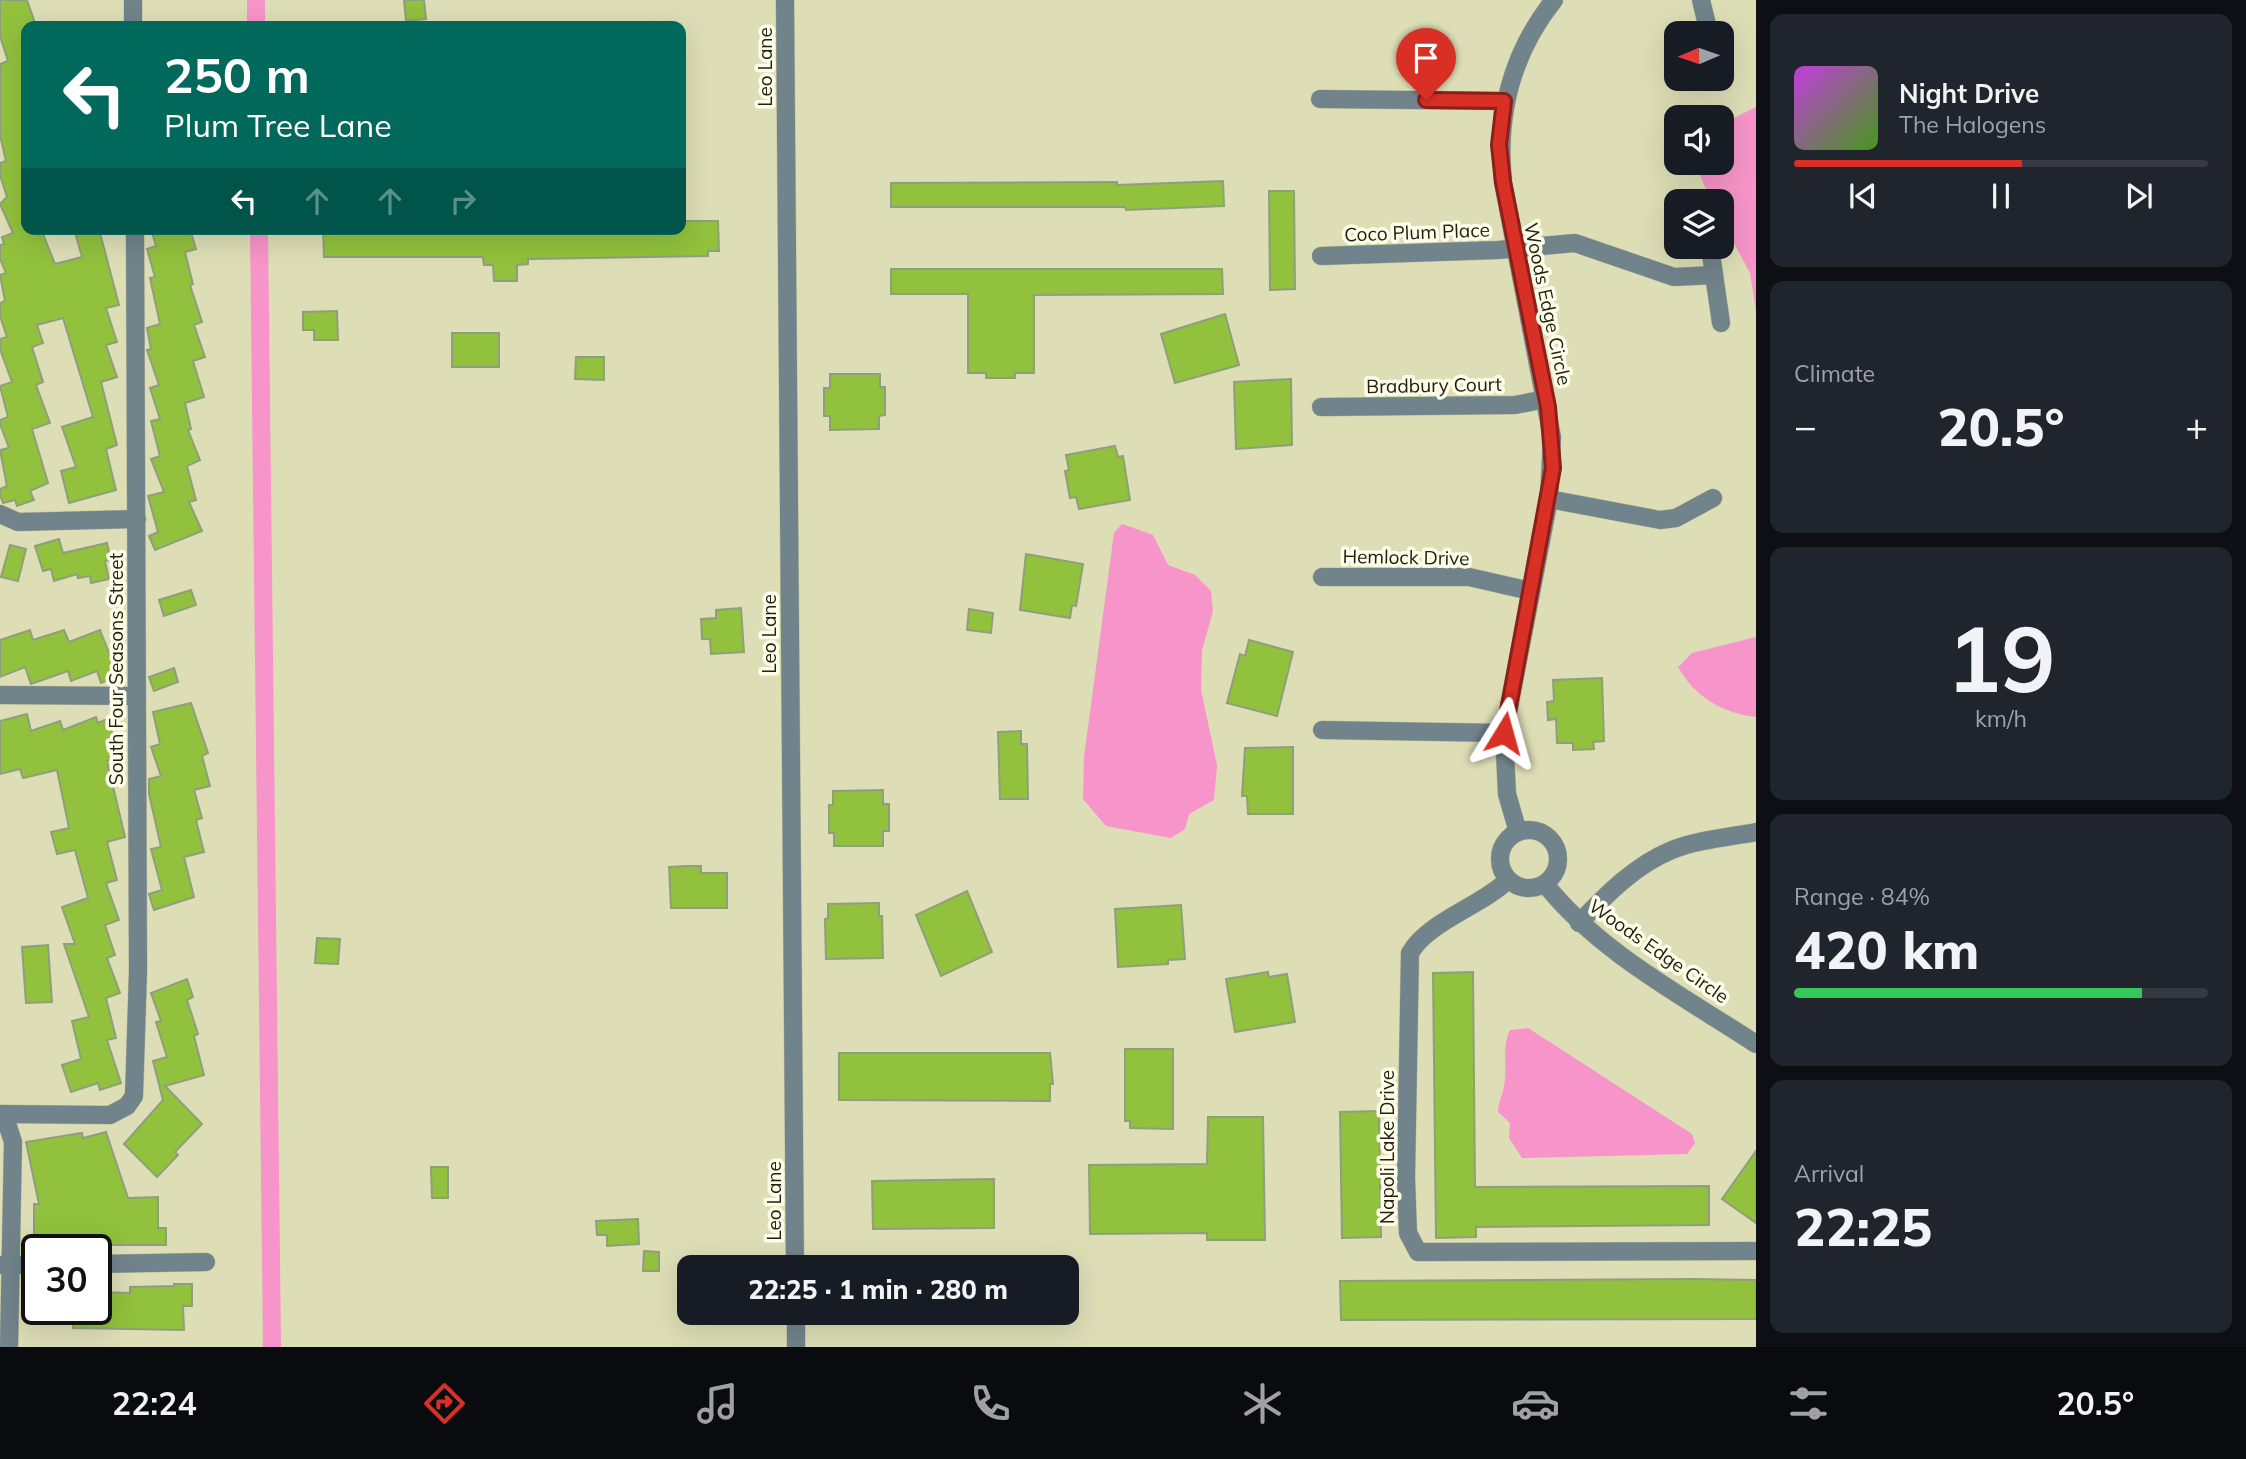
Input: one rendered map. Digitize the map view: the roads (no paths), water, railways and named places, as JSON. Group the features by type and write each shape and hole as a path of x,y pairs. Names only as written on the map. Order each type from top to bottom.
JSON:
{"street":[{"path":"133,0 133,21"},
{"name":"Leo Lane","path":"785,0 795,1255"},
{"name":"Woods Edge Circle","path":"1518,832 1507,794 1504,733 1549,499 1552,437 1515,246 1499,145 1504,101 1532,33 1554,0"},
{"path":"1701,0 1706,21"},
{"path":"1321,99 1504,101"},
{"name":"South Four Seasons Street","path":"1,1116 110,1115 127,1106 134,1096 138,971 135,235"},
{"name":"Coco Plum Place","path":"1321,256 1498,250 1515,246 1575,243 1674,277 1714,275"},
{"path":"1712,259 1721,323"},
{"name":"Bradbury Court","path":"1321,407 1515,405 1546,399"},
{"path":"1549,499 1660,520 1676,518 1713,498"},
{"path":"0,514 19,522 137,519"},
{"name":"Hemlock Drive","path":"1322,577 1469,577 1530,591"},
{"path":"0,695 137,696"},
{"path":"1322,730 1504,733"},
{"path":"1579,923 1605,895 1651,860 1675,849 1756,831"},
{"path":"1518,832 1543,834 1555,846 1558,863 1545,884 1522,888 1508,880 1500,857 1506,842 1518,832"},
{"name":"Napoli Lake Drive","path":"1508,880 1494,893 1418,940 1410,953 1406,1178 1408,1233 1419,1252 1756,1251"},
{"name":"Woods Edge Circle","path":"1545,884 1579,923 1608,945 1756,1044"},
{"path":"1,1116 13,1142 6,1265 9,1347"},
{"path":"112,1264 206,1262"},
{"path":"796,1325 796,1347"}],"waterway":[{"path":"256,0 256,21"},
{"path":"259,235 272,1347"}]}
